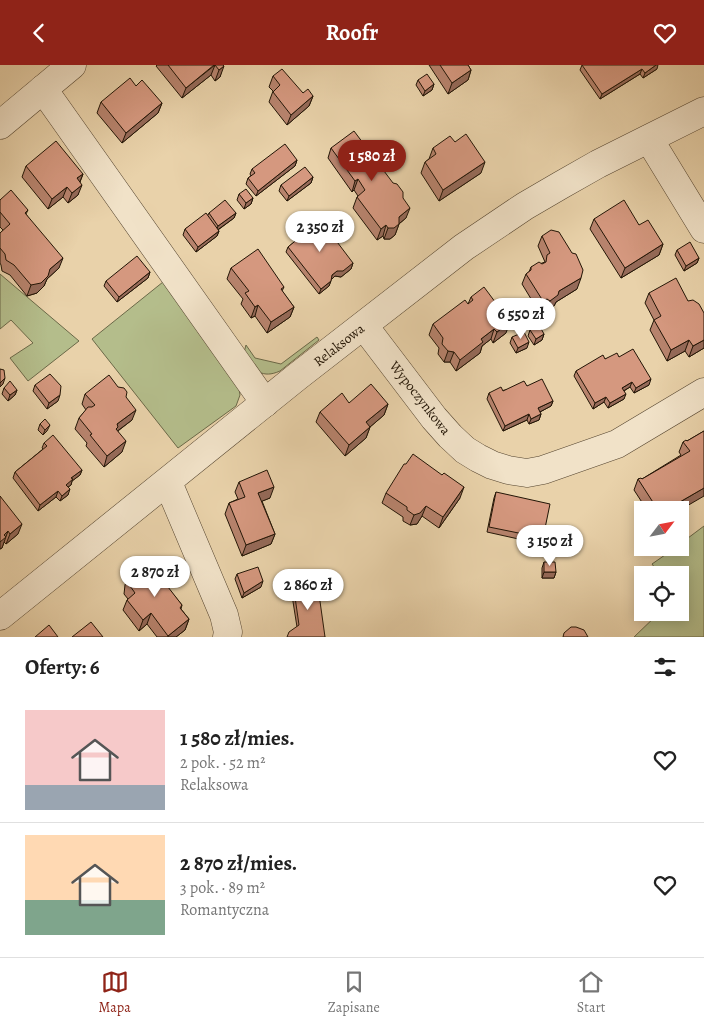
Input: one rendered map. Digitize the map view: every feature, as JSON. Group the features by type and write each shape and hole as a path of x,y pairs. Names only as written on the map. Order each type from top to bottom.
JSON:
{"street":[{"path":"0,125 72,65"},
{"path":"43,89 265,403"},
{"name":"Relaksowa","path":"0,616 265,403 464,247 525,206 598,164 704,111"},
{"path":"649,139 704,229"},
{"name":"Wypoczynkowa","path":"364,326 434,419 450,436 465,450 492,465 508,470 527,473 543,470 617,444 704,392"},
{"path":"165,484 172,492 224,615 228,632 227,637"}],"green space":[{"path":"0,274 79,341 28,381 10,358 33,343 11,320 0,329"},
{"path":"163,282 239,389 240,395 236,406 178,448 92,339"},
{"path":"317,337 319,340 280,371 274,373 264,374 242,360 246,345 255,358 281,364"},
{"path":"704,526 704,637 634,637 651,621 689,621 689,566 653,566 652,564 664,556 689,556 689,537"}],"building":[{"path":"168,65 214,65 186,88"},
{"path":"215,65 223,65 224,66 219,70"},
{"path":"440,65 468,65 471,70 452,83"},
{"path":"582,65 656,65 645,73 642,69 602,94"},
{"path":"282,69 303,93 308,89 313,96 291,115 273,92 280,85 273,76"},
{"path":"427,74 434,84 425,91 418,80"},
{"path":"130,78 136,86 142,80 162,103 126,133 101,102"},
{"path":"354,131 393,183 397,184 403,192 403,198 410,208 399,217 399,224 394,228 388,228 386,225 381,229 357,197 365,190 358,179 355,181 331,148"},
{"path":"466,134 485,162 443,190 425,162 436,154 433,148 450,136 455,142"},
{"path":"56,141 83,174 77,178 82,185 72,193 67,187 52,199 26,166"},
{"path":"285,144 297,160 258,191 248,178 255,173 252,169"},
{"path":"305,167 313,177 289,196 281,185"},
{"path":"246,189 253,198 246,203 239,194"},
{"path":"11,190 28,210 25,213 63,258 50,269 48,276 41,283 31,285 14,265 6,260 5,254 0,248 0,233 10,224 0,212 0,200"},
{"path":"225,200 236,213 218,226 209,213"},
{"path":"624,200 639,225 648,220 663,244 625,268 594,219"},
{"path":"206,213 219,231 198,247 185,229"},
{"path":"319,218 353,263 343,271 337,271 332,275 331,281 321,289 288,247 300,237 300,233"},
{"path":"551,230 559,232 572,253 576,254 583,270 581,278 559,291 558,295 550,301 547,299 543,301 526,274 531,270 531,267 539,262 542,264 546,262 547,255 550,253 542,236"},
{"path":"690,242 699,258 686,266 677,250"},
{"path":"258,249 284,287 281,289 294,307 271,322 258,305 255,307 245,293 249,291 231,268"},
{"path":"137,256 150,272 119,297 106,281"},
{"path":"676,278 688,301 693,300 699,304 704,313 704,340 693,346 689,340 671,350 654,320 661,316 649,293"},
{"path":"484,287 510,322 497,332 494,329 481,339 483,342 460,360 454,352 448,351 442,344 443,338 433,324 465,300 468,304 473,300 471,297"},
{"path":"539,325 544,334 536,339 530,330"},
{"path":"524,332 529,342 518,348 512,337"},
{"path":"633,349 651,379 636,388 632,382 622,388 626,394 610,403 606,397 595,403 576,371 603,355 605,359 617,353 619,357"},
{"path":"0,369 4,370 5,378 0,383"},
{"path":"50,374 61,386 60,395 49,403 35,385"},
{"path":"109,375 118,387 124,388 127,392 126,397 136,410 117,424 118,427 116,429 126,441 107,456 79,418 88,407 95,405 85,394"},
{"path":"542,379 553,401 538,408 541,414 531,419 529,414 505,426 489,393 501,387 503,391 524,381 527,386"},
{"path":"10,381 17,390 10,395 4,388"},
{"path":"371,384 388,404 366,422 370,427 349,445 320,412 342,393 349,403"},
{"path":"45,419 50,425 45,430 40,424"},
{"path":"704,431 704,488 682,501 652,501 638,479 642,479 690,451 683,442"},
{"path":"53,435 82,470 71,478 73,479 66,485 70,489 62,496 58,491 40,505 15,472 47,446 44,443"},
{"path":"413,454 442,475 444,473 464,487 443,517 426,506 420,513 414,515 407,510 407,507 386,493 404,464"},
{"path":"267,470 274,487 258,493 275,534 246,545 229,503 245,497 239,482"},
{"path":"496,492 550,504 543,538 489,527"},
{"path":"0,496 22,524 10,534 8,531 4,535 6,537 0,542"},
{"path":"147,561 159,575 160,573 167,577 168,587 182,605 180,608 189,619 168,636 151,613 143,620 127,600 135,593 128,583 129,574"},
{"path":"544,562 555,562 556,572 544,572"},
{"path":"258,567 263,581 244,593 237,574"},
{"path":"317,580 325,637 287,637 289,632 299,625 293,583"},
{"path":"91,622 103,637 72,637"},
{"path":"49,625 58,637 35,637"},
{"path":"571,627 584,630 588,637 563,637 564,633"}]}
